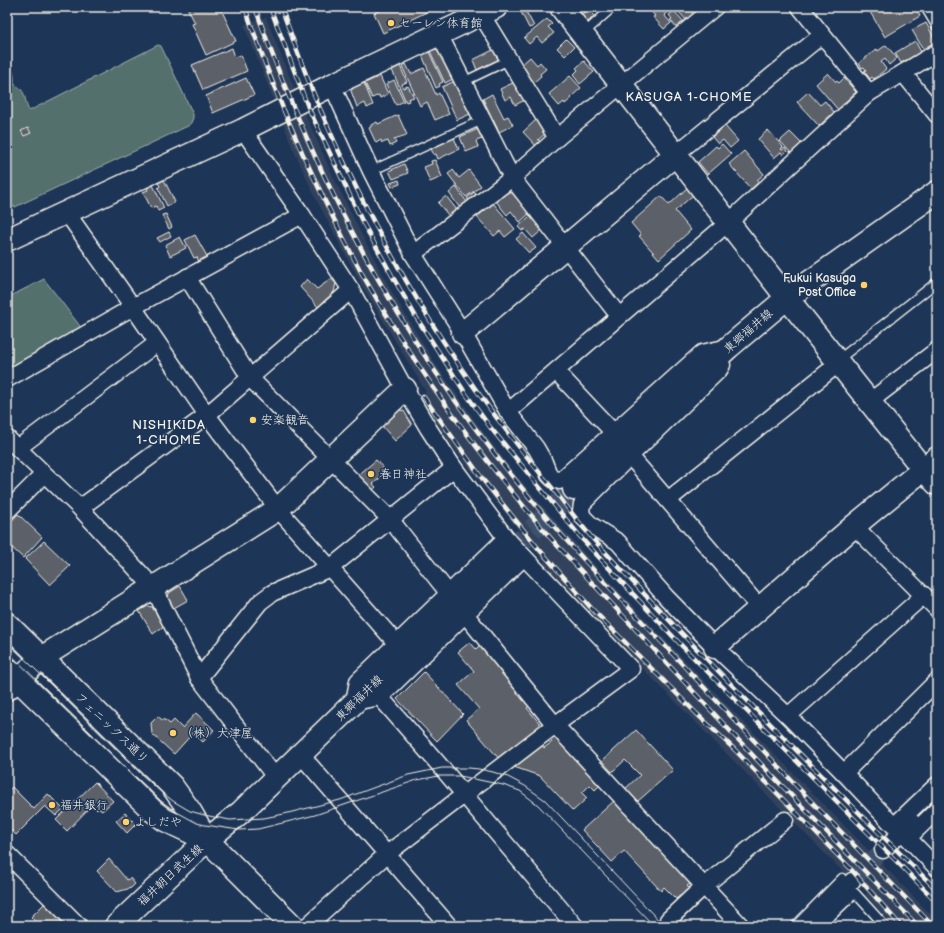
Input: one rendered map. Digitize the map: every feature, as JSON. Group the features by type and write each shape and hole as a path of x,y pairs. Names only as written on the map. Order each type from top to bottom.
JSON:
{"street":[{"path":"562,7 869,402 932,470 854,526 714,647"},
{"path":"413,254 512,178 557,138 715,7"},
{"path":"800,7 869,93"},
{"path":"7,240 243,130 332,85 488,10 509,60 557,138"},
{"path":"439,34 512,178 619,316"},
{"path":"463,333 676,154 822,35"},
{"path":"508,412 728,222 869,93 937,52"},
{"path":"903,73 937,115"},
{"path":"332,85 371,171 413,254 463,333 508,412 536,448 549,475 556,480 559,481 562,479 702,353 729,347"},
{"path":"243,130 302,215 351,290 428,428 454,468 513,550 631,669 555,725 387,854 306,926"},
{"name":"東郷福井線","path":"574,489 729,347 787,298 937,192"},
{"path":"67,213 207,415 278,509 397,644"},
{"path":"7,379 133,307 302,215"},
{"path":"187,277 250,378 390,519 449,594"},
{"path":"80,508 207,415 351,290"},
{"path":"157,343 12,443 80,508 153,587 199,678 276,778"},
{"path":"729,347 719,370 582,504 581,511 583,517 591,525 618,542 666,597 714,647 788,716 844,772 894,826 937,785"},
{"path":"869,402 937,350"},
{"path":"668,500 838,362"},
{"path":"556,371 614,433"},
{"path":"11,679 41,658 278,509 405,389"},
{"path":"630,456 760,608"},
{"path":"199,678 260,602 272,593 330,568 454,468"},
{"path":"7,511 44,474"},
{"path":"854,526 937,609"},
{"path":"513,550 465,614 380,697 354,702 358,681 449,594 513,550"},
{"name":"東郷福井線","path":"207,840 241,812 513,550"},
{"path":"788,716 924,595"},
{"path":"465,614 555,725 741,926"},
{"name":"フェニックス通り","path":"7,624 172,786 190,811 207,840 293,926"},
{"name":"フェニックス通り","path":"11,679 153,811 171,823 207,840"},
{"path":"844,772 937,681"},
{"path":"380,697 575,926"},
{"path":"301,755 449,926"},
{"path":"883,850 937,797"},
{"path":"937,810 908,838 937,868"},
{"path":"668,920 704,886 785,820"},
{"name":"福井朝日武生線","path":"116,926 207,840"},
{"path":"8,857 79,926"},
{"path":"808,926 847,880"}],"lane":[{"path":"583,34 613,7"},
{"path":"925,7 937,27"},
{"path":"463,82 509,60"},
{"path":"371,171 482,120"},
{"path":"838,362 937,282"},
{"path":"795,926 847,880"},
{"path":"821,926 855,893 885,926"}],"shaded area":[{"path":"266,17 311,127 360,231 393,294 433,360 476,422 511,469 614,586 937,921 937,926 894,926 865,895 867,893 850,874 847,876 574,599 545,566 544,561 448,440 418,397 426,392 361,284 316,199 293,149 244,25"}],"green space":[{"path":"158,45 161,46 193,114 190,125 15,207 7,204 7,58 13,71 14,84 23,93 29,111"},
{"path":"44,279 86,334 7,376 7,298"}],"building":[{"path":"187,7 220,7 236,41 206,55 192,24 195,23"},
{"name":"セーレン体育館","path":"380,7 437,7 383,33 374,13 381,10"},
{"path":"653,7 673,7 664,15 671,23 664,29 653,17 655,16 650,10"},
{"path":"679,7 687,7 696,17 689,23 677,10"},
{"path":"867,7 915,7 920,16 885,37"},
{"path":"524,8 534,26 529,28 520,10"},
{"path":"587,9 594,16 588,22 581,15"},
{"path":"674,11 687,25 680,31 670,20 672,19 669,15"},
{"path":"547,19 552,24 548,27 554,33 542,43 537,37 529,44 524,38"},
{"path":"926,23 936,41 923,49 912,30"},
{"path":"566,39 574,47 565,56 557,48"},
{"path":"915,41 921,52 901,63 895,53"},
{"path":"886,45 897,58 889,65 885,59 881,62 886,69 874,79 872,77 870,79 864,71 866,70 864,67 862,68 859,63 877,49 878,51"},
{"path":"232,48 235,57 241,55 247,71 203,90 192,65"},
{"path":"436,49 440,51 453,79 445,83 430,51"},
{"path":"495,49 500,59 477,70 473,60"},
{"path":"429,52 443,82 436,88 422,55"},
{"path":"530,57 537,65 540,62 546,69 534,82 520,66"},
{"path":"584,61 594,72 580,84 573,75 578,70 576,68"},
{"path":"406,64 411,74 424,68 436,95 439,93 449,114 435,120 427,102 420,106 402,66"},
{"path":"400,66 407,82 402,84 403,88 408,86 414,97 408,99 409,101 406,102 392,70"},
{"path":"828,73 836,82 837,81 839,83 844,78 856,92 844,103 846,105 839,111 816,84"},
{"path":"380,76 388,94 380,98 379,95 372,98 365,83"},
{"path":"570,76 581,88 565,104 564,102 559,106 549,94"},
{"path":"246,78 254,95 213,113 206,96"},
{"path":"394,80 404,101 396,105 386,84"},
{"path":"455,81 470,114 457,120 442,87"},
{"path":"517,81 525,100 515,105 511,97 505,100 500,89"},
{"path":"364,83 373,105 367,108 365,103 357,107 351,91 353,88"},
{"path":"808,92 820,105 825,101 834,112 819,126 797,102"},
{"path":"492,94 504,118 508,116 513,125 499,132 483,99"},
{"path":"398,115 407,135 394,139 396,143 390,146 388,141 382,143 381,140 376,143 369,128 371,125 377,122 378,124"},
{"path":"537,119 548,131 538,140 542,143 537,147 523,132"},
{"path":"725,126 738,141 730,148 723,140 718,144 712,137"},
{"path":"28,128 31,133 24,136 21,131"},
{"path":"478,129 482,139 476,141 478,147 466,152 460,137"},
{"path":"768,130 783,147 781,149 782,150 785,148 787,151 783,155 781,152 774,158 758,139"},
{"path":"790,132 802,144 791,153 780,141"},
{"path":"454,138 459,149 438,159 436,154 434,155 431,149"},
{"path":"722,144 731,154 708,174 698,162 716,146 718,148"},
{"path":"744,151 764,174 757,180 759,182 751,189 729,164"},
{"path":"435,160 442,177 430,182 424,167 432,164 431,161"},
{"path":"404,164 408,173 393,179 389,171"},
{"path":"453,170 459,178 469,170 481,186 466,197 448,174"},
{"path":"164,180 175,202 167,206 158,188 160,186 158,183"},
{"path":"399,180 400,184 392,187 390,183"},
{"path":"153,185 164,208 158,211 156,206 151,208 143,192 148,190 147,188"},
{"path":"456,187 467,202 460,208 449,193"},
{"path":"687,188 693,195 675,211 691,230 659,259 639,236 641,235 631,223 661,196 669,205"},
{"path":"474,192 477,195 469,201 467,198"},
{"path":"505,192 512,193 530,213 520,222 511,211 507,215 495,200"},
{"path":"446,196 457,210 449,216 438,203"},
{"path":"493,203 515,229 505,237 500,231 494,236 477,217"},
{"path":"166,214 172,227 169,229 162,215"},
{"path":"530,216 542,230 533,238 525,229 522,231 518,227"},
{"path":"169,232 171,236 160,242 157,238"},
{"path":"523,233 536,248 529,253 516,239"},
{"path":"195,235 208,258 199,262 197,257 194,258 185,240"},
{"path":"180,237 186,248 170,256 165,245"},
{"path":"307,279 317,289 331,279 336,283 334,292 318,307 300,287"},
{"path":"400,410 404,411 412,425 395,441 382,426"},
{"path":"376,460 387,472 373,484 376,487 370,493 356,477"},
{"path":"18,514 42,537 23,558 7,543 7,526"},
{"path":"44,541 70,566 50,585 25,559"},
{"path":"180,586 188,600 172,609 167,601 169,593"},
{"path":"148,606 152,607 164,626 153,634 139,611"},
{"path":"470,642 476,649 480,645 530,705 527,708 541,725 500,760 466,720 479,709 458,685 474,671 458,652"},
{"path":"424,672 463,714 437,741 397,699"},
{"name":"（株）大津屋","path":"196,713 214,730 203,742 193,733 174,754 152,734 151,723 158,716 170,724 174,720 182,728"},
{"path":"636,730 673,770 637,802 625,789 640,775 625,760 612,772 602,761"},
{"path":"557,735 602,783 595,790 590,785 582,793 587,798 573,811 540,776 511,766 540,742 544,748 552,742 547,736"},
{"path":"95,782 113,801 102,811 98,808 97,810 92,805 67,831 56,820"},
{"path":"12,787 34,809 48,794 63,809 56,816 45,806 16,835 7,826 7,792"},
{"path":"615,800 692,883 687,886 691,890 684,897 682,894 676,899 664,887 661,891 624,851 612,862 582,830"},
{"path":"125,813 136,824 127,833 116,821"},
{"path":"109,859 127,880 130,878 135,884 131,888 117,892 97,871"},
{"path":"45,903 66,926 39,926 31,917"}],"tunnel":[{"path":"509,553 574,489"},
{"path":"852,881 883,850"}],"tram line":[{"path":"7,642 141,774 173,801 190,811 230,820 264,818 340,800 408,775 442,768 469,768 493,772 508,777 525,786 545,800 664,926"},
{"path":"7,651 94,736"},
{"path":"136,777 161,801 175,811 197,823 239,830 258,829 315,815 417,780 439,776 460,776 503,785 520,791 538,805 654,926"}],"railway":[{"path":"245,7 262,56 292,129 314,177 365,279 407,349 478,449 555,543 760,763 918,926"},
{"path":"255,7 305,134 334,196 365,256 399,315 475,428 535,504 591,567 807,797 933,926"},
{"path":"270,7 308,107 362,221 416,317 466,394 490,427 583,540 633,594 683,647 937,902"},
{"path":"281,7 316,98 336,145 368,212 423,309 442,340 485,403 593,539 618,566 753,707 937,890"},
{"path":"423,396 484,481 538,548 593,610 734,749 849,867 901,926"}],"place":[{"name":"セーレン体育館","path":"391,23"},
{"name":"Fukui Kasuga Post Office","path":"864,285"},
{"name":"安楽観音","path":"253,420"},
{"name":"春日神社","path":"371,474"},
{"name":"（株）大津屋","path":"173,733"},
{"name":"福井銀行","path":"52,805"},
{"name":"よしだや","path":"126,822"}],"district":[{"name":"KASUGA 1-CHOME","path":"689,96"},
{"name":"NISHIKIDA 1-CHOME","path":"169,432"}]}
